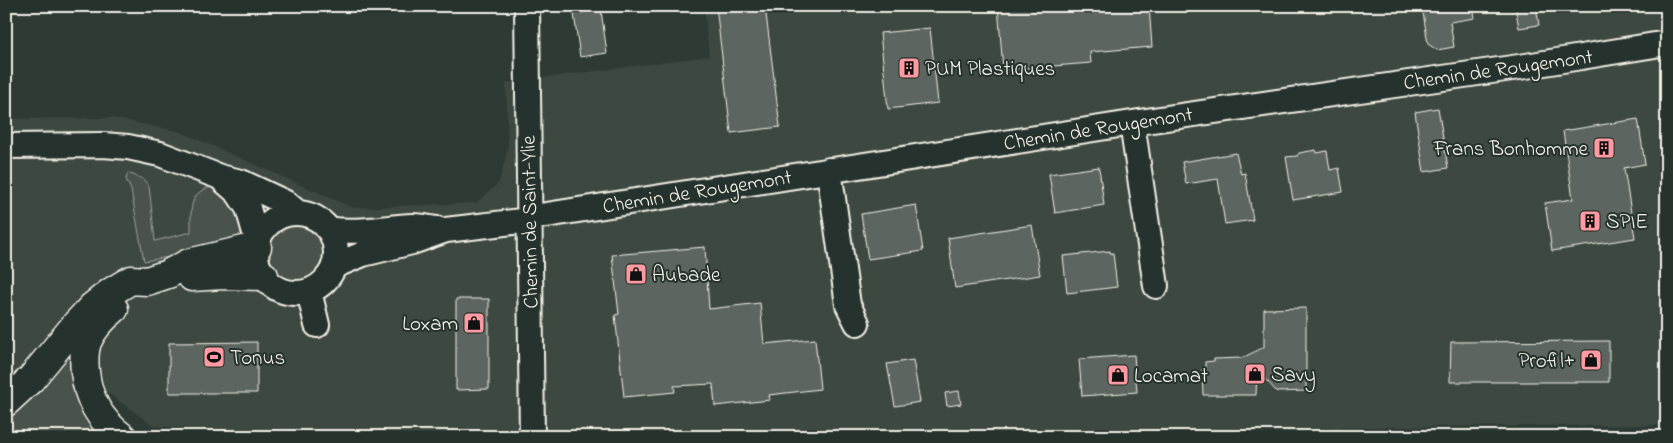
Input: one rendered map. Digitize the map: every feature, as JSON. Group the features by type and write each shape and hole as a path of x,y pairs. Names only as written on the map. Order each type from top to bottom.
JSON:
{"main road":[{"path":"122,437 104,421 92,401 86,381 84,355 87,342 101,320 113,309 158,278 189,263 233,254 258,245"},
{"path":"6,402 31,379 64,338 96,303 131,280 222,274 264,276"}],"street":[{"name":"Chemin de Saint-Ylie","path":"527,6 532,437"},
{"name":"Chemin de Rougemont","path":"446,230 521,221 529,218 829,170 1132,123 1554,62 1667,43"},
{"path":"1132,123 1156,286"},
{"path":"6,146 103,145 128,147 160,154 220,177 241,182 286,203 298,213"},
{"path":"829,170 848,305 858,323"},
{"path":"220,177 238,193 248,208 258,245 258,262 264,276 272,284 287,292 310,291 327,278 334,266 335,243 328,230 320,221 310,216 298,213 280,216 261,234 258,245"},
{"path":"328,230 343,232 415,226 446,230"},
{"path":"334,266 363,254 412,242 446,230"},
{"path":"310,291 317,325"}],"shaded area":[{"path":"704,6 1667,6 1667,425 1381,427 894,437 612,437 603,430 566,429 543,437 316,437 154,426 108,393 6,377 6,119 113,118 181,132 353,208 476,203 499,183 508,148 506,83 709,56"},
{"path":"128,173 143,179 149,186 155,241 191,232 193,201 201,191 218,186 238,204 243,229 236,240 181,255 144,261 131,190 126,179"},
{"path":"291,223 303,223 314,228 322,236 327,247 325,265 314,278 303,283 291,283 280,278 272,270 267,259 267,247 272,236 280,228"},
{"path":"68,343 112,437 6,437 6,412"}],"building":[{"path":"716,6 765,6 780,127 731,133"},
{"path":"998,6 1149,6 1152,47 1090,52 1091,63 1003,70"},
{"path":"1422,6 1473,6 1475,18 1450,22 1454,47 1437,50 1428,44"},
{"path":"1515,6 1536,6 1539,25 1519,28"},
{"path":"601,10 607,53 580,57 574,14"},
{"name":"PUM Plastiques","path":"930,28 938,103 888,109 880,33"},
{"path":"1438,108 1448,168 1424,172 1415,112"},
{"path":"1638,119 1645,164 1624,168 1635,238 1552,251 1545,203 1573,199 1563,131"},
{"path":"1316,150 1317,153 1327,151 1330,170 1339,168 1343,192 1293,200 1286,157 1297,156 1299,153"},
{"path":"1236,153 1241,174 1245,173 1253,220 1225,224 1218,179 1186,184 1182,162"},
{"path":"1099,167 1104,205 1055,213 1049,174"},
{"path":"916,205 923,251 868,259 861,214"},
{"path":"1032,225 1040,275 955,288 948,238"},
{"path":"705,247 709,309 760,303 764,344 815,339 820,389 769,395 770,400 715,406 713,384 674,386 675,392 624,397 615,315 619,314 612,255"},
{"path":"1110,251 1110,253 1113,253 1117,287 1067,293 1063,256"},
{"path":"456,299 489,299 489,389 456,390"},
{"path":"1306,308 1306,391 1277,392 1257,370 1256,395 1203,395 1202,369 1205,370 1205,362 1214,361 1214,359 1242,358 1264,347 1264,309"},
{"path":"1609,341 1609,382 1450,382 1451,342"},
{"path":"257,342 257,393 169,393 169,343"},
{"path":"1134,355 1137,392 1082,396 1079,359"},
{"path":"913,360 920,402 895,406 887,364"},
{"path":"959,391 961,404 947,406 945,393"}],"place":[{"name":"PUM Plastiques","path":"909,68"},
{"name":"Frans Bonhomme","path":"1604,148"},
{"name":"SPIE","path":"1590,221"},
{"name":"Aubade","path":"636,274"},
{"name":"Loxam","path":"474,323"},
{"name":"Tonus","path":"214,357"},
{"name":"Profil+","path":"1591,360"},
{"name":"Savy","path":"1255,374"},
{"name":"Locamat","path":"1118,375"}]}
